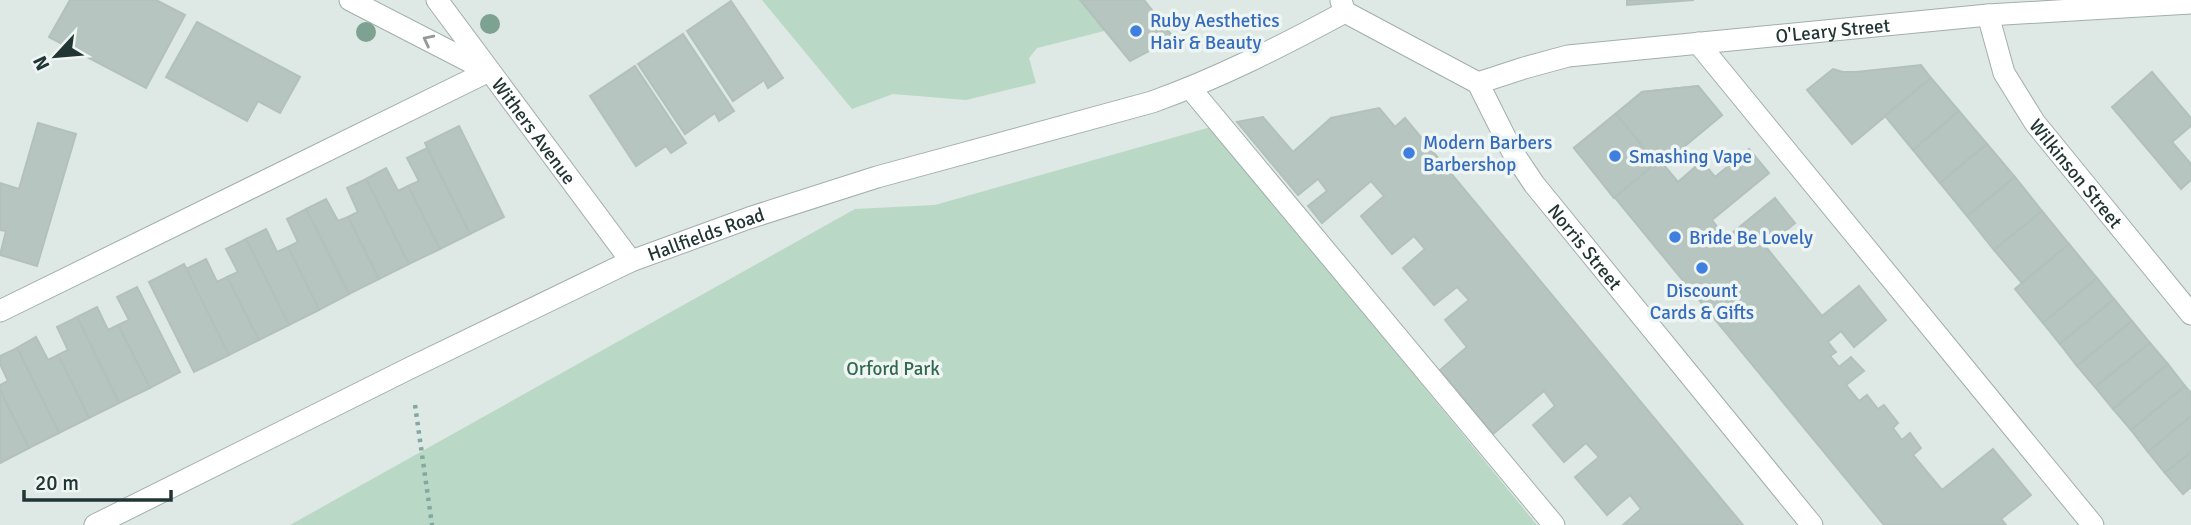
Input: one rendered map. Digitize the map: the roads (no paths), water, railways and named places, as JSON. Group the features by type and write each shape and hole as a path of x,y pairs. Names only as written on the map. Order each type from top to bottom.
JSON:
{"street":[{"path":"350,0 489,71"},
{"name":"Withers Avenue","path":"437,0 631,261"},
{"name":"O'Leary Street","path":"1478,83 1568,56 2113,4 2191,3"},
{"path":"1343,6 1478,83"},
{"name":"Hallfields Road","path":"95,525 631,261 749,218 877,177 1152,102 1271,52 1343,6"},
{"name":"Wilkinson Street","path":"1988,15 2004,73 2035,123 2191,314"},
{"path":"1698,43 2093,525"},
{"path":"0,312 489,71"},
{"name":"Norris Street","path":"1478,83 1512,151 1534,184 1812,525"},
{"path":"1190,88 1554,525"}],"place":[{"name":"Ruby Aesthetics Hair & Beauty","path":"1136,31"},
{"name":"Modern Barbers Barbershop","path":"1409,153"},
{"name":"Smashing Vape","path":"1615,156"},
{"name":"Bride Be Lovely","path":"1675,237"},
{"name":"Discount Cards & Gifts","path":"1702,268"}],"park label":[{"name":"Orford Park","path":"893,368"}]}
